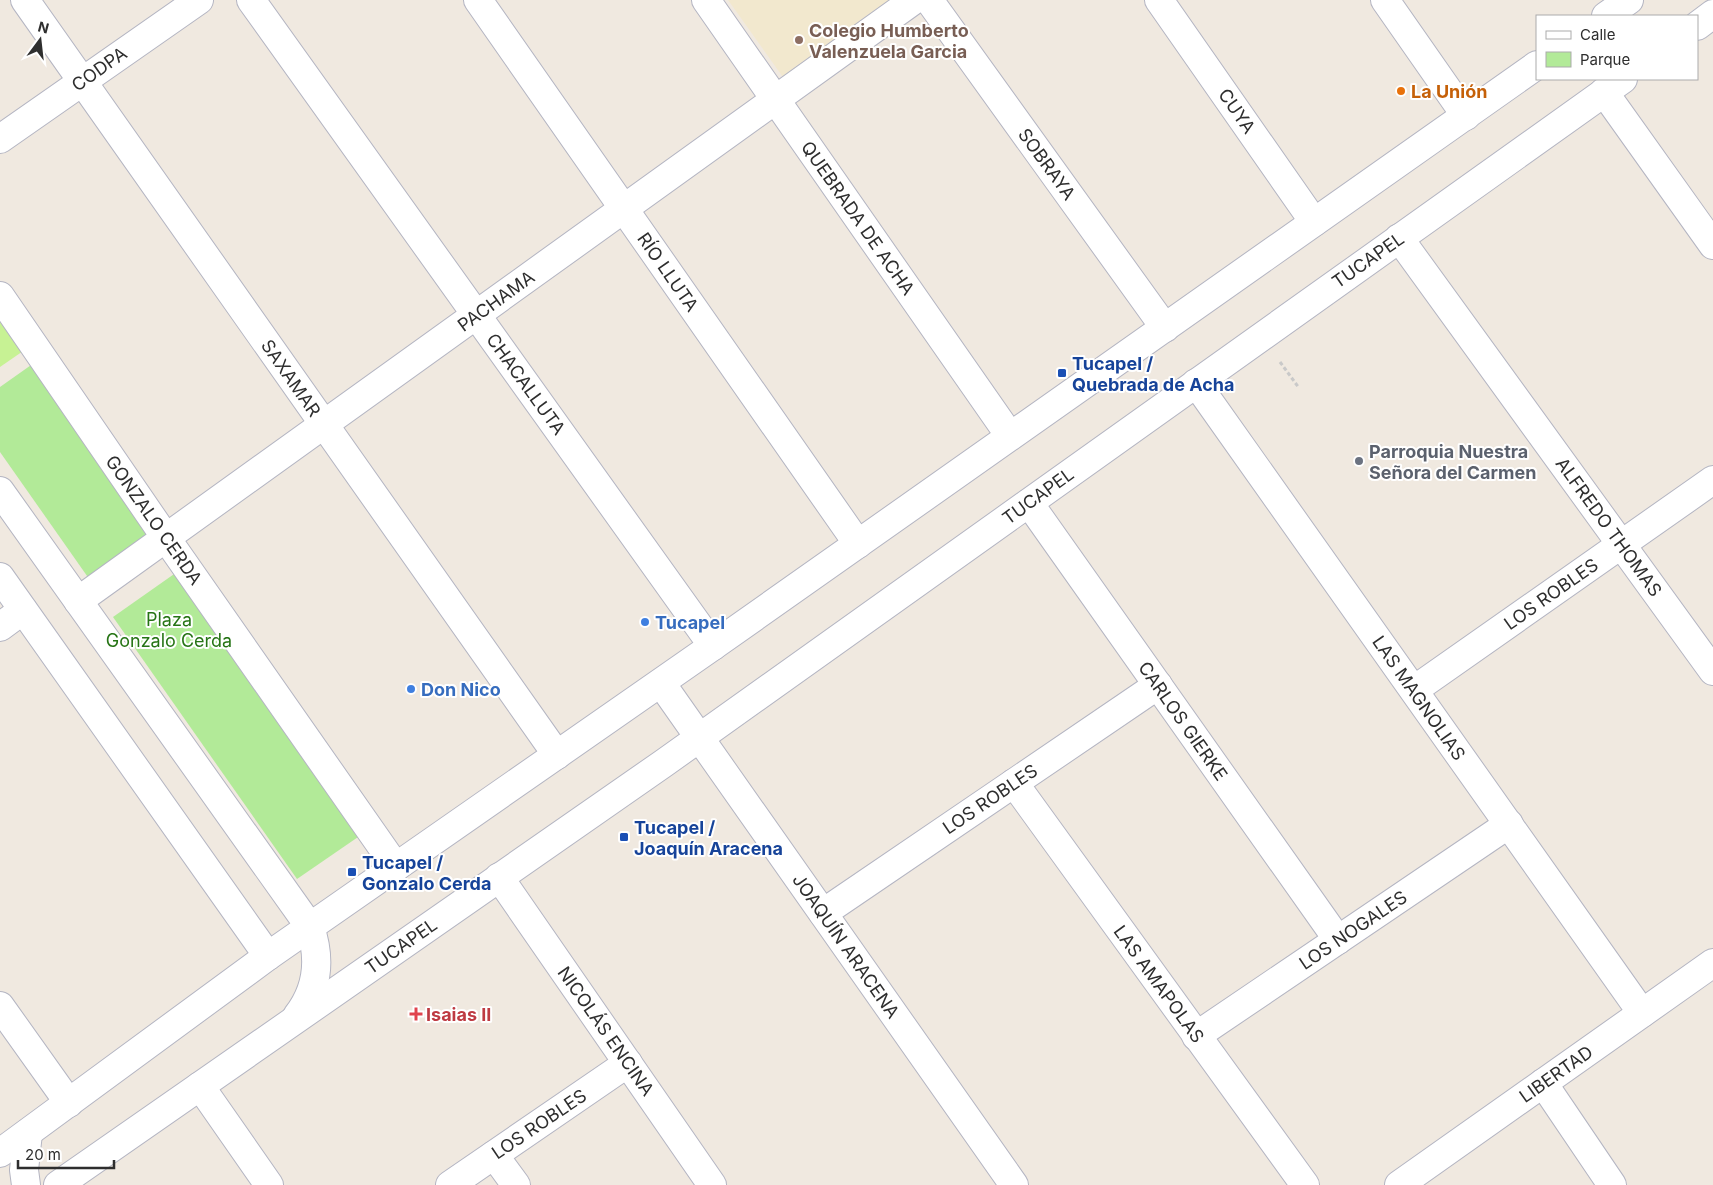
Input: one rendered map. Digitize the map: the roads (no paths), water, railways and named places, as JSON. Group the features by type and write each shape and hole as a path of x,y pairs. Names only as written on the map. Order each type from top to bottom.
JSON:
{"street":[{"name":"SAXAMAR","path":"25,0 557,755"},
{"name":"CODPA","path":"0,139 199,0"},
{"name":"CHACALLUTA","path":"251,0 713,646"},
{"name":"RÍO LLUTA","path":"478,0 858,544"},
{"name":"QUEBRADA DE ACHA","path":"706,0 1010,436"},
{"name":"PACHAMA","path":"78,601 914,0"},
{"name":"SOBRAYA","path":"930,0 1165,328"},
{"name":"CUYA","path":"1159,0 1314,222"},
{"path":"1385,0 1466,116"},
{"path":"1698,25 1713,14"},
{"path":"0,1153 268,956 661,683 1536,66"},
{"path":"1614,86 1713,245"},
{"name":"TUCAPEL","path":"58,1185 700,737 1614,86"},
{"name":"ALFREDO THOMAS","path":"1400,238 1713,671"},
{"name":"GONZALO CERDA","path":"0,296 166,538 396,867"},
{"name":"LAS MAGNOLIAS","path":"1196,383 1642,1013"},
{"name":"LOS ROBLES","path":"1414,690 1713,480"},
{"path":"0,491 310,927 316,943 318,960 316,977 304,1008 293,1021"},
{"name":"CARLOS GIERKE","path":"1029,503 1338,940"},
{"path":"0,577 268,956"},
{"path":"0,627 23,610"},
{"name":"JOAQUÍN ARACENA","path":"661,683 823,913 1009,1183"},
{"name":"LOS ROBLES","path":"823,913 1158,685"},
{"name":"LAS AMAPOLAS","path":"1014,783 1305,1185"},
{"name":"LOS NOGALES","path":"1196,1036 1509,824"},
{"name":"NICOLÁS ENCINA","path":"499,877 712,1185"},
{"name":"LIBERTAD","path":"1399,1185 1713,963"},
{"path":"0,1006 68,1103"},
{"name":"LOS ROBLES","path":"450,1185 628,1063"},
{"path":"1543,1083 1612,1185"},
{"path":"200,1086 270,1185"},
{"path":"26,1185 24,1170 28,1133"},
{"path":"494,1155 516,1185"}],"place":[{"name":"Colegio Humberto Valenzuela Garcia","path":"799,40"},
{"name":"La Unión","path":"1401,91"},
{"name":"Tucapel / Quebrada de Acha","path":"1062,373"},
{"name":"Parroquia Nuestra Señora del Carmen","path":"1359,461"},
{"name":"Tucapel","path":"645,622"},
{"name":"Don Nico","path":"411,689"},
{"name":"Tucapel / Joaquín Aracena","path":"624,837"},
{"name":"Tucapel / Gonzalo Cerda","path":"352,872"},
{"name":"Isaias II","path":"416,1014"}],"park label":[{"name":"Plaza Gonzalo Cerda","path":"169,629"}]}
